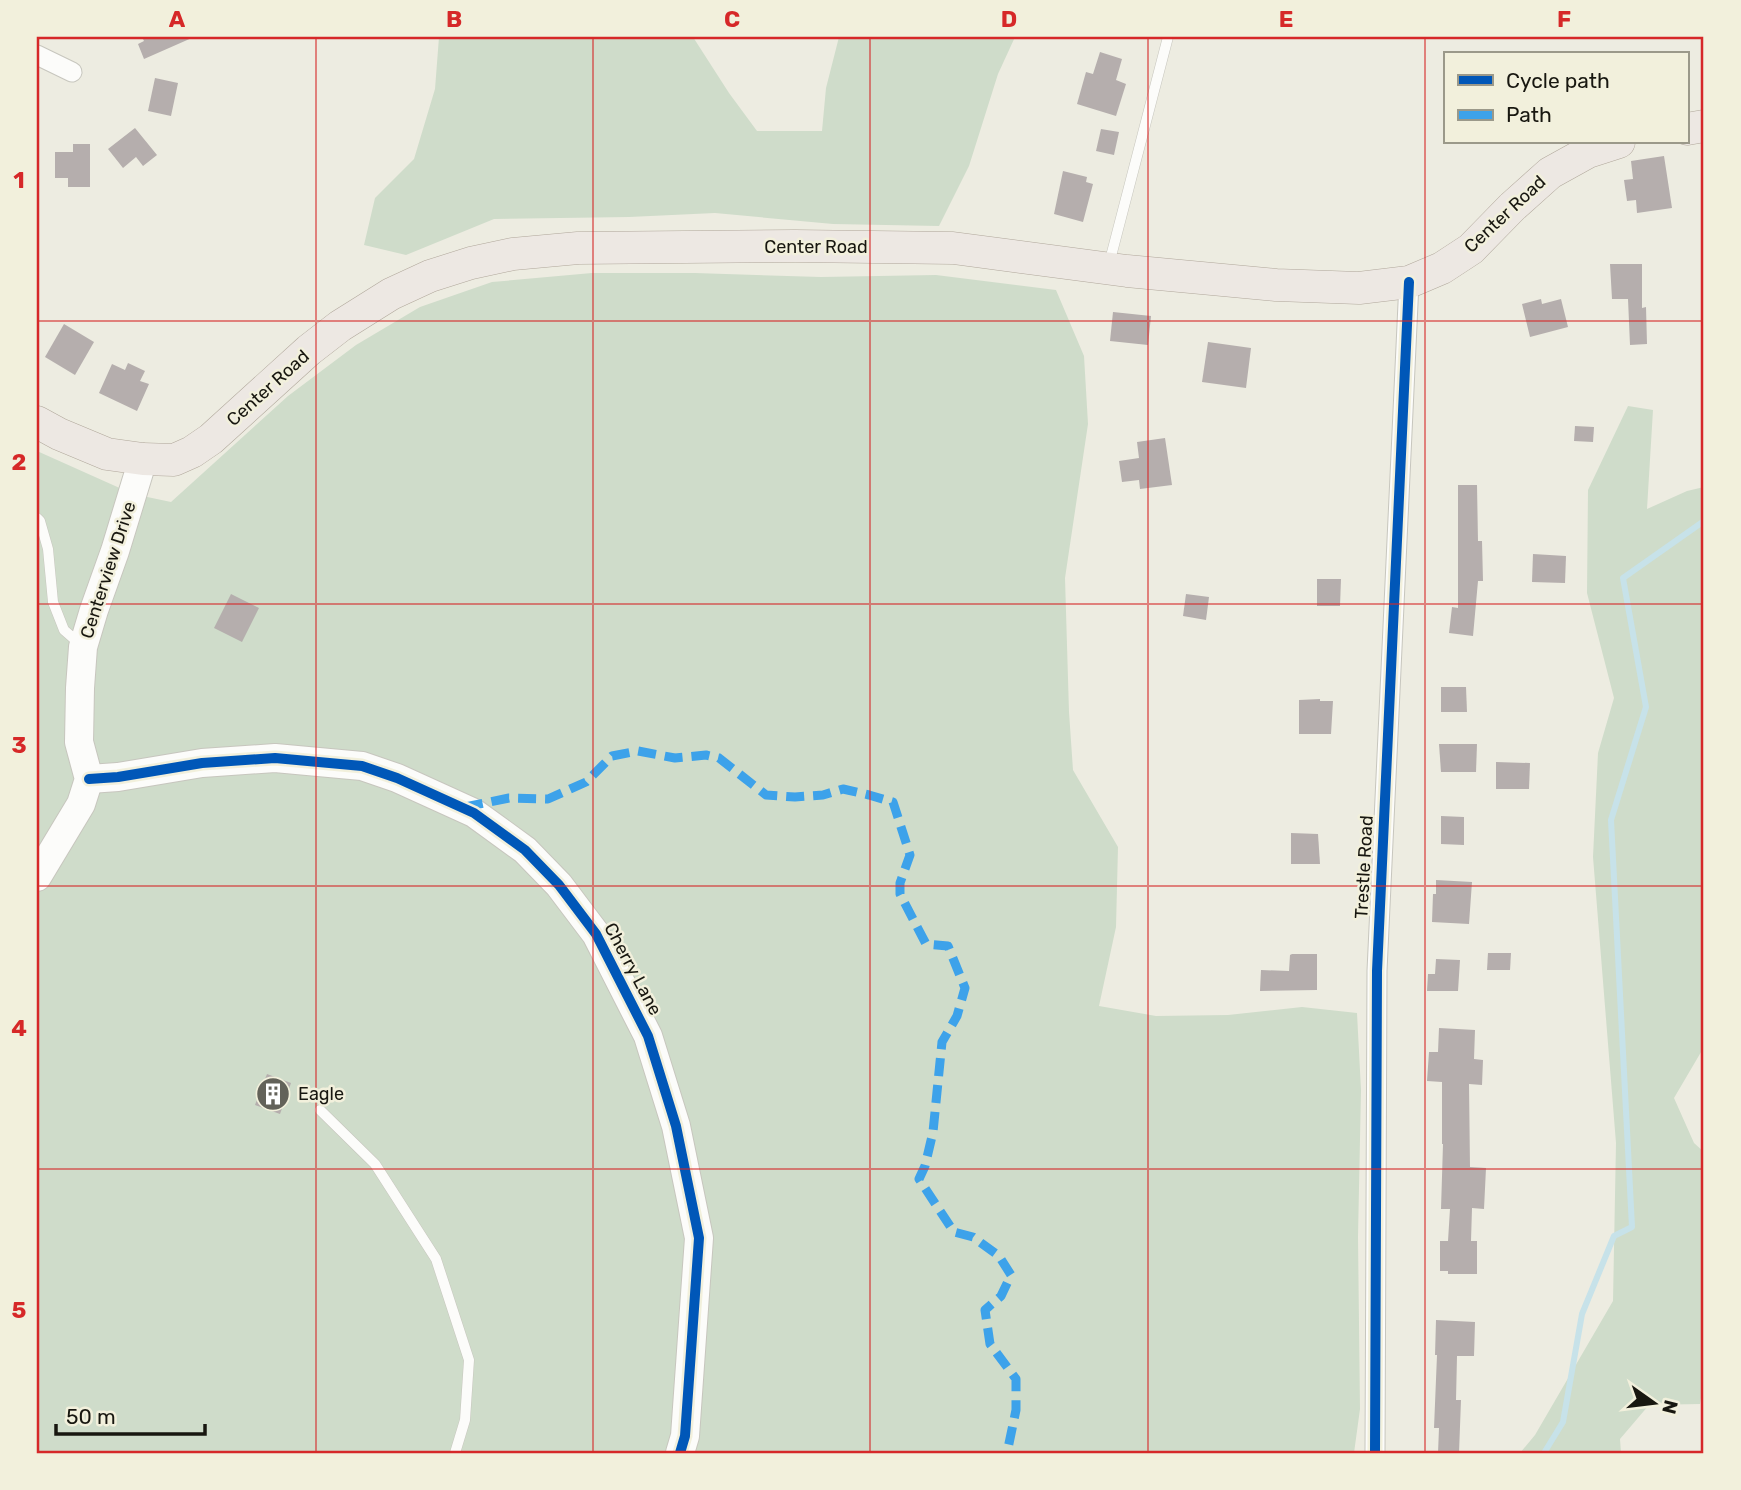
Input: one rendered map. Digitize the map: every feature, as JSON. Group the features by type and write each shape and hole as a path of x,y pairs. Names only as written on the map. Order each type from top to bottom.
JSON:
{"main road":[{"name":"Center Road","path":"37,422 107,454 174,460 211,439 309,350 340,326 391,294 430,276 513,254 578,248 953,248 1108,268 1276,285 1359,288 1409,282 1441,268 1471,249 1550,173 1588,152 1613,144"}],"street":[{"path":"37,54 72,72"},
{"name":"Trestle Road","path":"1375,1453 1377,971 1409,282"},
{"name":"Centerview Drive","path":"89,779 79,742 83,647 143,459"},
{"name":"Cherry Lane","path":"89,779 202,763 275,758 362,766 397,778 474,813 525,850 559,885 596,934 648,1036 676,1126 699,1238 685,1436 680,1453"},
{"path":"37,877 81,804 89,779"}],"lane":[{"path":"1108,268 1168,37"},
{"path":"37,517 48,549 53,602 64,630 83,647"},
{"path":"320,1110 375,1164 436,1259 469,1360 465,1420 455,1453"}],"green space":[{"path":"439,37 693,37 757,131 822,131 826,88 839,37 1015,37 998,74 969,166 939,226 833,224 715,213 494,219 406,255 364,245 375,198 414,159 435,89"},
{"path":"592,273 821,277 936,275 1056,290 1084,356 1088,424 1065,578 1073,770 1118,847 1116,927 1099,1006 1156,1016 1228,1015 1302,1007 1357,1013 1361,1090 1358,1237 1360,1409 1354,1453 37,1453 37,451 133,494 171,502 288,396 356,345 420,307 492,282"},
{"path":"1628,406 1653,410 1647,509 1687,491 1704,487 1704,1047 1674,1098 1694,1143 1704,1152 1704,1380 1700,1404 1649,1405 1620,1439 1621,1453 1520,1453 1535,1435 1613,1301 1616,1143 1593,857 1598,753 1614,698 1587,593 1588,490"}],"building":[{"path":"142,37 194,37 144,59 138,44 144,41"},
{"path":"1100,52 1122,59 1116,80 1126,84 1116,116 1077,104 1086,72 1093,74"},
{"path":"155,78 178,83 171,116 148,111"},
{"path":"135,128 157,155 143,166 136,157 123,168 108,149"},
{"path":"1101,129 1119,132 1114,155 1096,151"},
{"path":"73,144 90,144 90,187 68,187 68,178 55,178 55,152 73,152"},
{"path":"1664,156 1672,208 1637,213 1636,200 1627,201 1624,180 1633,179 1631,161"},
{"path":"1063,171 1087,177 1086,182 1093,184 1083,222 1054,214"},
{"path":"1610,264 1642,264 1642,308 1646,307 1647,344 1630,345 1628,299 1612,299"},
{"path":"1541,299 1542,304 1561,299 1568,327 1530,337 1522,304"},
{"path":"1113,312 1151,316 1148,345 1110,341"},
{"path":"64,324 94,342 75,375 45,357"},
{"path":"1208,342 1251,348 1246,388 1202,382"},
{"path":"128,363 145,371 140,381 149,384 137,411 99,393 112,364 125,370"},
{"path":"1575,426 1594,427 1593,442 1574,441"},
{"path":"1165,438 1172,485 1140,489 1139,480 1122,482 1119,461 1139,458 1137,442"},
{"path":"1458,485 1477,485 1478,541 1482,541 1483,581 1478,581 1473,636 1449,633 1452,607 1458,608"},
{"path":"1533,554 1566,556 1565,583 1532,582"},
{"path":"1317,579 1341,579 1340,606 1317,606"},
{"path":"231,594 259,608 242,642 214,628"},
{"path":"1186,594 1209,597 1206,620 1183,616"},
{"path":"1441,687 1466,687 1467,712 1441,712"},
{"path":"1299,700 1333,701 1331,734 1299,734"},
{"path":"1439,744 1477,744 1476,772 1441,772"},
{"path":"1496,762 1530,763 1529,789 1496,789"},
{"path":"1441,816 1464,817 1464,845 1441,844"},
{"path":"1291,833 1318,834 1320,864 1291,864"},
{"path":"1436,880 1472,882 1469,924 1432,922"},
{"path":"1488,953 1511,953 1510,970 1487,970"},
{"path":"1292,954 1317,954 1317,990 1260,991 1261,970 1289,971"},
{"path":"1436,959 1460,960 1458,991 1427,991 1428,974 1435,974"},
{"path":"1439,1028 1475,1030 1474,1059 1483,1060 1482,1085 1469,1084 1470,1167 1486,1168 1484,1209 1472,1208 1471,1241 1477,1241 1477,1274 1448,1274 1448,1271 1440,1271 1440,1241 1448,1241 1450,1209 1441,1209 1442,1082 1427,1081 1429,1052 1438,1052"},
{"name":"Eagle","path":"267,1074 291,1083 280,1114 255,1105"},
{"path":"1436,1320 1475,1322 1474,1356 1457,1356 1456,1400 1461,1400 1459,1453 1438,1453 1439,1428 1434,1428"}],"waterway":[{"path":"1544,1453 1563,1422 1582,1314 1614,1236 1632,1227 1611,820 1646,707 1623,578 1704,521"}],"marked path":[{"path":"465,807 509,798 548,799 586,782 612,756 638,751 675,758 706,755 719,758 766,795 823,795 843,789 893,802 910,855 900,883 900,894 926,944 948,946 965,988 957,1016 942,1042 933,1132 919,1179 954,1232 973,1237 999,1256 1011,1275 1001,1296 985,1310 990,1344 1016,1379 1016,1410 1007,1453"}],"cycle path":[{"path":"1375,1453 1377,971 1409,282"},
{"path":"89,779 202,763 275,758 362,766 397,778 474,813 525,850 559,885 596,934 648,1036 676,1126 699,1238 685,1436 680,1453"}],"place":[{"name":"Eagle","path":"273,1094"}]}
